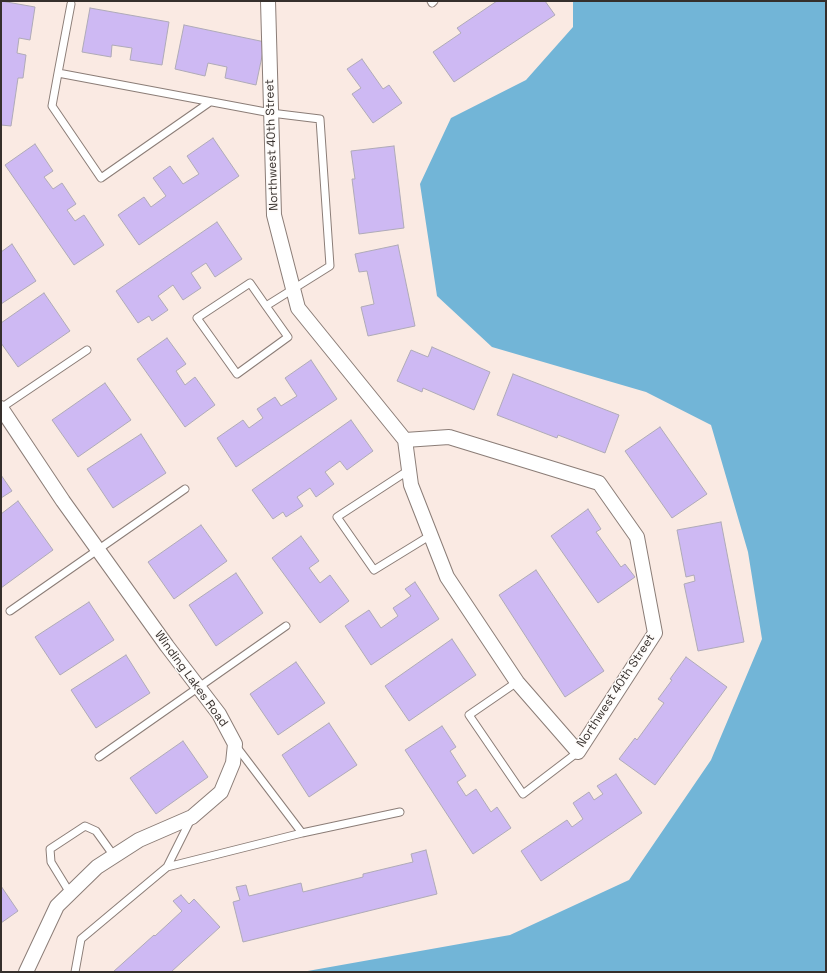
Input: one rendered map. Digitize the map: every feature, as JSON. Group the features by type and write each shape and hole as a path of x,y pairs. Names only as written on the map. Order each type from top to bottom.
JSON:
{"street":[{"name":"Northwest 40th Street","path":"268,1 274,215 298,308 405,440 411,485 448,576 517,682 578,752 655,633 637,536 599,483 449,437 405,440"},
{"name":"Winding Lakes Road","path":"1,408 63,501 167,646 219,714 235,744"},
{"path":"26,972 58,906 97,867 139,840 192,817 221,792 233,763 235,744"}],"lane":[{"path":"430,1 432,3 434,1"},
{"path":"71,4 52,106 101,178 210,102"},
{"path":"58,73 271,113 320,118 330,266 266,306"},
{"path":"250,283 266,306 288,337 237,374 197,318 250,283"},
{"path":"1,408 87,350"},
{"path":"409,470 337,517 374,570 431,535"},
{"path":"10,611 185,489"},
{"path":"99,757 286,626"},
{"path":"517,682 469,715 522,794 578,752"},
{"path":"235,744 302,833"},
{"path":"167,867 302,833 400,812"},
{"path":"75,972 82,939 167,867 192,817"},
{"path":"70,893 51,862 50,849 85,826 96,831 114,856"}],"water":[{"path":"573,1 826,1 826,972 302,972 510,935 629,880 711,760 762,639 748,552 711,425 646,392 492,347 437,296 420,184 451,118 526,80 573,27"}],"building":[{"path":"1,1 35,7 30,40 19,38 17,53 26,55 23,78 18,78 11,126 1,125"},
{"path":"497,1 545,1 555,15 454,82 433,52 461,33 457,28"},
{"path":"90,8 169,22 162,65 130,60 132,48 112,45 111,57 82,52"},
{"path":"184,25 265,42 256,85 225,78 227,67 208,63 205,76 175,69"},
{"path":"362,59 383,89 389,85 402,103 373,123 352,94 361,88 347,69"},
{"path":"213,138 239,176 139,245 118,215 144,197 151,207 166,196 153,178 170,166 183,184 199,174 187,156"},
{"path":"35,144 53,171 44,177 53,189 62,183 76,204 67,210 75,221 84,215 104,245 74,265 5,165"},
{"path":"394,146 404,228 359,234 352,179 355,179 351,151"},
{"path":"217,222 242,259 215,277 206,263 191,273 201,288 183,300 173,285 158,296 168,310 152,321 149,316 138,323 116,291"},
{"path":"12,244 36,281 1,304 1,252"},
{"path":"398,245 415,326 368,336 361,307 374,304 367,271 359,272 355,254"},
{"path":"44,293 70,331 18,367 1,343 1,323"},
{"path":"167,338 186,364 176,371 185,385 195,377 215,405 185,427 137,359"},
{"path":"432,347 490,372 474,410 423,388 422,392 397,381 411,350 428,357"},
{"path":"311,360 337,399 236,467 217,438 243,420 249,428 263,418 257,409 275,397 281,406 297,396 285,378"},
{"path":"513,374 619,415 605,453 558,435 557,438 497,415"},
{"path":"105,383 131,420 78,457 52,420"},
{"path":"351,420 373,451 347,470 340,461 325,472 334,484 316,497 310,488 297,497 303,506 286,517 283,512 273,519 252,490"},
{"path":"660,427 707,494 672,518 625,451"},
{"path":"141,434 166,473 113,508 87,469"},
{"path":"1,475 12,491 1,498"},
{"path":"18,501 53,550 1,588 1,514"},
{"path":"588,509 601,529 596,532 621,567 625,564 635,577 598,603 551,536"},
{"path":"721,522 744,642 698,651 684,584 695,581 694,575 686,577 677,530"},
{"path":"201,525 227,561 174,599 148,562"},
{"path":"301,536 319,561 309,568 320,583 330,575 349,601 320,623 272,558"},
{"path":"536,570 604,671 565,697 499,595"},
{"path":"236,573 263,613 216,646 189,605"},
{"path":"415,582 439,619 371,665 345,626 369,610 381,628 398,616 393,608 411,596 405,589"},
{"path":"89,602 114,640 60,675 35,637"},
{"path":"452,639 476,675 409,721 385,686"},
{"path":"126,655 150,693 96,728 71,690"},
{"path":"686,657 727,687 655,785 619,759 635,738 637,740 664,703 658,699"},
{"path":"296,662 325,703 278,735 250,694"},
{"path":"329,723 357,765 309,797 282,755"},
{"path":"442,726 456,747 450,751 466,776 457,782 466,796 476,789 491,812 497,807 511,828 473,854 405,750"},
{"path":"183,741 208,777 156,814 130,778"},
{"path":"616,774 642,813 541,881 521,851 567,820 572,827 583,819 573,803 589,792 594,800 603,794 597,786"},
{"path":"426,850 437,894 243,942 233,902 240,900 236,887 246,885 249,896 301,883 303,892 363,877 363,874 413,862 411,854"},
{"path":"1,886 18,911 1,923"},
{"path":"181,895 189,904 194,899 220,927 171,972 113,972 182,911 173,901"}]}
